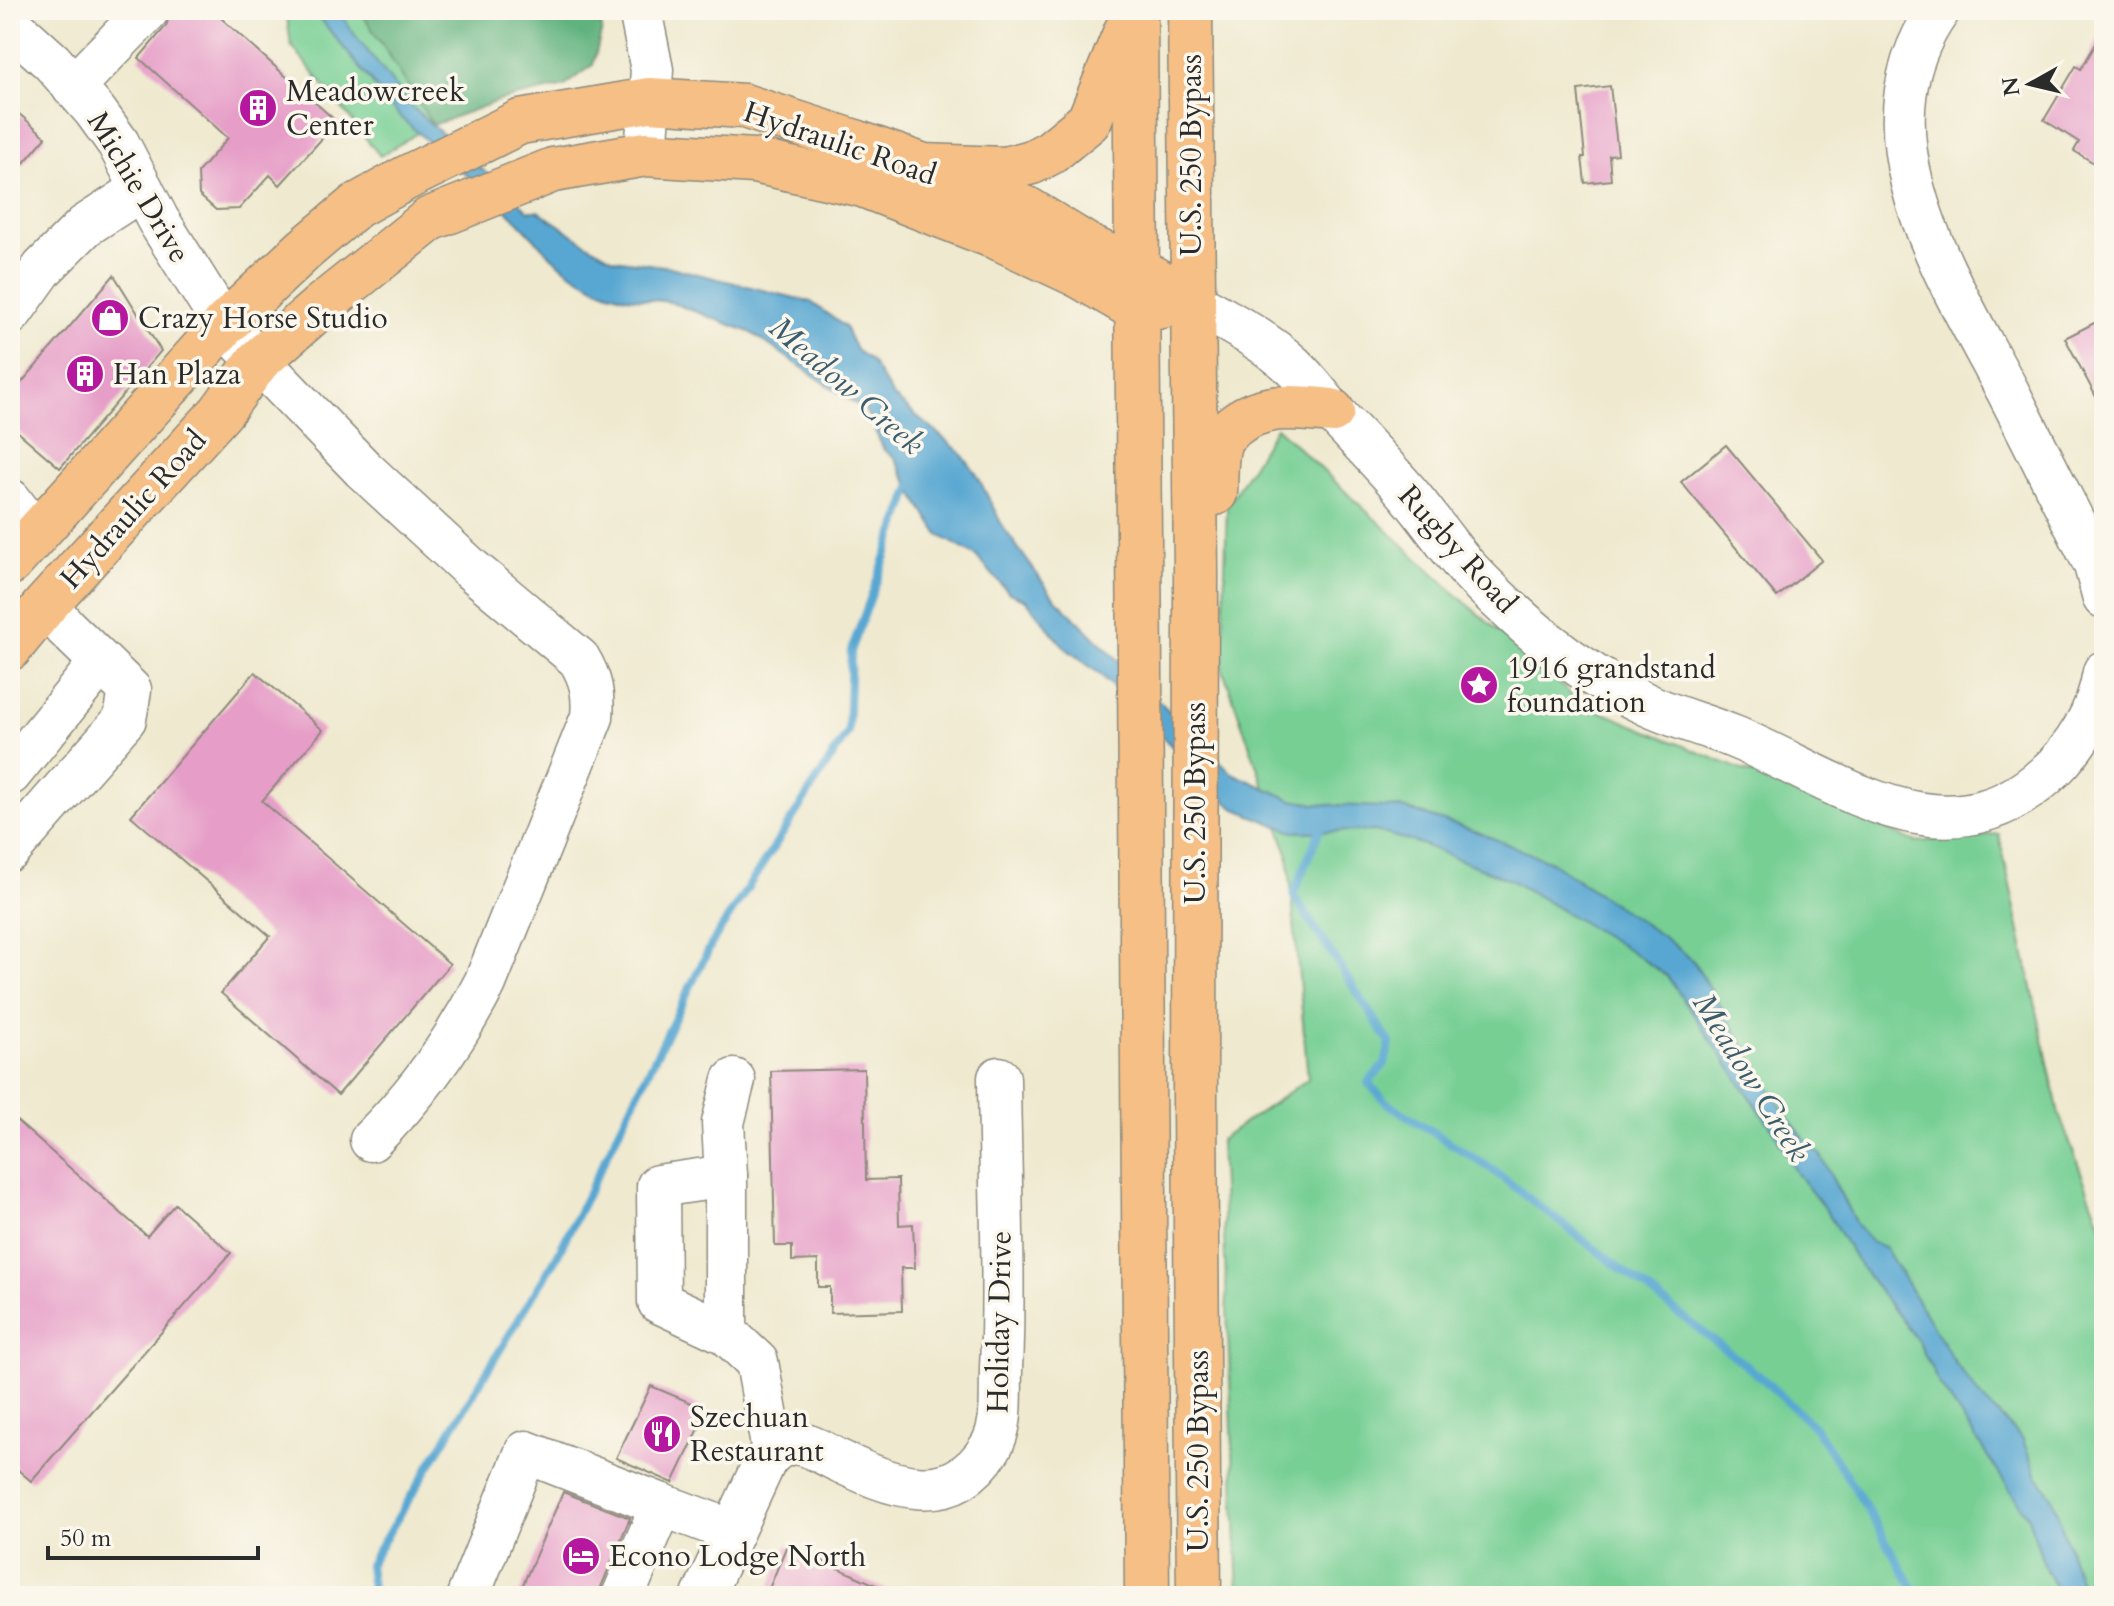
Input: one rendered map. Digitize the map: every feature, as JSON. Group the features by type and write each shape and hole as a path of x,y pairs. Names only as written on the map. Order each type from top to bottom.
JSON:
{"main road":[{"path":"855,142 924,166 1005,169 1032,162 1051,152 1089,121 1135,10"},
{"name":"U.S. 250 Bypass","path":"1135,10 1147,1596"},
{"name":"U.S. 250 Bypass","path":"1190,10 1196,572 1194,1089 1199,1596"},
{"name":"Hydraulic Road","path":"18,532 224,325 356,206 520,122 649,100 744,106 855,142 893,161 1027,209 1091,248 1138,290"},
{"name":"Hydraulic Road","path":"10,648 46,604 221,412 258,361 430,219 553,170 646,154 754,161 863,185 1001,239 1078,275 1138,290"},
{"path":"1138,290 1192,301"},
{"path":"1196,572 1211,534 1222,436 1239,421 1264,409 1289,406 1332,411"},
{"path":"1130,1596 1146,1465"}],"street":[{"path":"640,10 652,70 646,154"},
{"path":"1939,10 1919,45 1906,86 1902,130 1922,216 1943,271 2095,565 2104,598"},
{"path":"73,87 131,16"},
{"name":"Michie Drive","path":"10,24 52,62 118,143 158,220 224,325 363,469 470,568 579,659 589,677 594,697 592,717 485,983 467,1019 438,1063 406,1106 371,1140"},
{"path":"10,314 43,268 85,226 142,189"},
{"name":"Rugby Road","path":"1192,301 1256,338 1294,367 1409,495 1465,566 1549,644 1645,704 1734,737 1876,803 1915,814 1970,816 2002,805 2032,788 2075,744 2091,714 2104,672"},
{"path":"10,850 125,719 130,690 65,627 46,604"},
{"path":"10,774 101,662"},
{"name":"Holiday Drive","path":"773,1451 789,1444 804,1444 863,1473 908,1487 926,1489 952,1483 968,1474 988,1452 999,1420 1002,1347 999,1078"},
{"path":"726,1333 723,1123 734,1080"},
{"path":"703,1596 765,1461 773,1451 757,1362 726,1333 659,1302 658,1186 726,1176"},
{"path":"468,1596 526,1452 732,1531"},
{"path":"623,1596 662,1505"}],"green space":[{"path":"280,10 597,10 602,20 380,156 291,45 287,17"},
{"path":"360,10 596,10 602,29 593,65 565,86 498,101 433,125"},
{"path":"1276,427 1459,597 1582,704 1916,842 1999,834 2059,1114 2104,1233 2104,1596 1239,1596 1220,1140 1308,1079 1288,854 1222,667 1227,506"}],"water":[{"name":"Meadow Creek","path":"313,10 339,10 412,107 529,211 538,211 614,259 670,267 811,302 845,327 856,350 870,360 893,396 960,452 977,475 1003,527 1053,596 1232,773 1292,800 1403,808 1475,831 1551,862 1665,938 1694,962 1781,1107 1808,1144 1820,1154 1856,1224 1872,1242 1886,1249 1956,1364 1980,1396 2023,1440 2036,1474 2052,1497 2083,1592 2087,1596 2060,1596 2046,1570 2028,1517 1938,1382 1918,1341 1856,1261 1828,1213 1798,1175 1773,1130 1667,976 1510,880 1421,844 1375,831 1293,832 1233,808 1101,675 1064,647 1026,600 1009,593 976,556 939,535 894,457 884,450 866,411 750,332 670,302 626,297 600,289 570,272 514,217 400,117"}],"building":[{"name":"Meadowcreek Center","path":"171,10 212,10 337,122 280,185 270,175 239,209 216,210 199,195 198,172 228,138 139,58 166,26"},
{"path":"2104,30 2104,169 2074,151 2079,142 2044,120 2076,66 2081,69"},
{"path":"1610,86 1618,154 1609,155 1611,180 1585,183 1578,90"},
{"path":"10,106 46,137 10,179"},
{"name":"Han Plaza","path":"114,275 161,351 60,468 10,425 10,396"},
{"path":"2104,318 2104,412 2065,338"},
{"path":"1726,445 1822,560 1777,597 1681,482"},
{"path":"255,672 323,730 262,801 450,964 338,1095 221,993 270,936 131,816"},
{"path":"864,1069 866,1180 898,1179 899,1225 913,1224 915,1268 901,1268 902,1311 830,1313 830,1287 818,1287 818,1260 792,1261 792,1246 775,1246 771,1071"},
{"path":"10,1115 147,1236 175,1204 231,1253 31,1481 10,1463"},
{"name":"Szechuan Restaurant","path":"651,1386 708,1410 673,1483 616,1458"},
{"name":"Econo Lodge North","path":"563,1492 630,1518 599,1596 518,1596"},
{"path":"787,1545 900,1596 766,1596"}],"waterway":[{"path":"373,1596 369,1565 556,1258 712,943 848,732 851,651 913,482"},
{"path":"1322,825 1293,895 1390,1043 1385,1064 1368,1083 1387,1103 1490,1168 1761,1377 1815,1428 1854,1487 1918,1596"}],"place":[{"name":"Meadowcreek Center","path":"258,108"},
{"name":"Crazy Horse Studio","path":"110,318"},
{"name":"Han Plaza","path":"85,374"},
{"name":"1916 grandstand foundation","path":"1479,685"},
{"name":"Szechuan Restaurant","path":"662,1434"},
{"name":"Econo Lodge North","path":"581,1556"}]}
